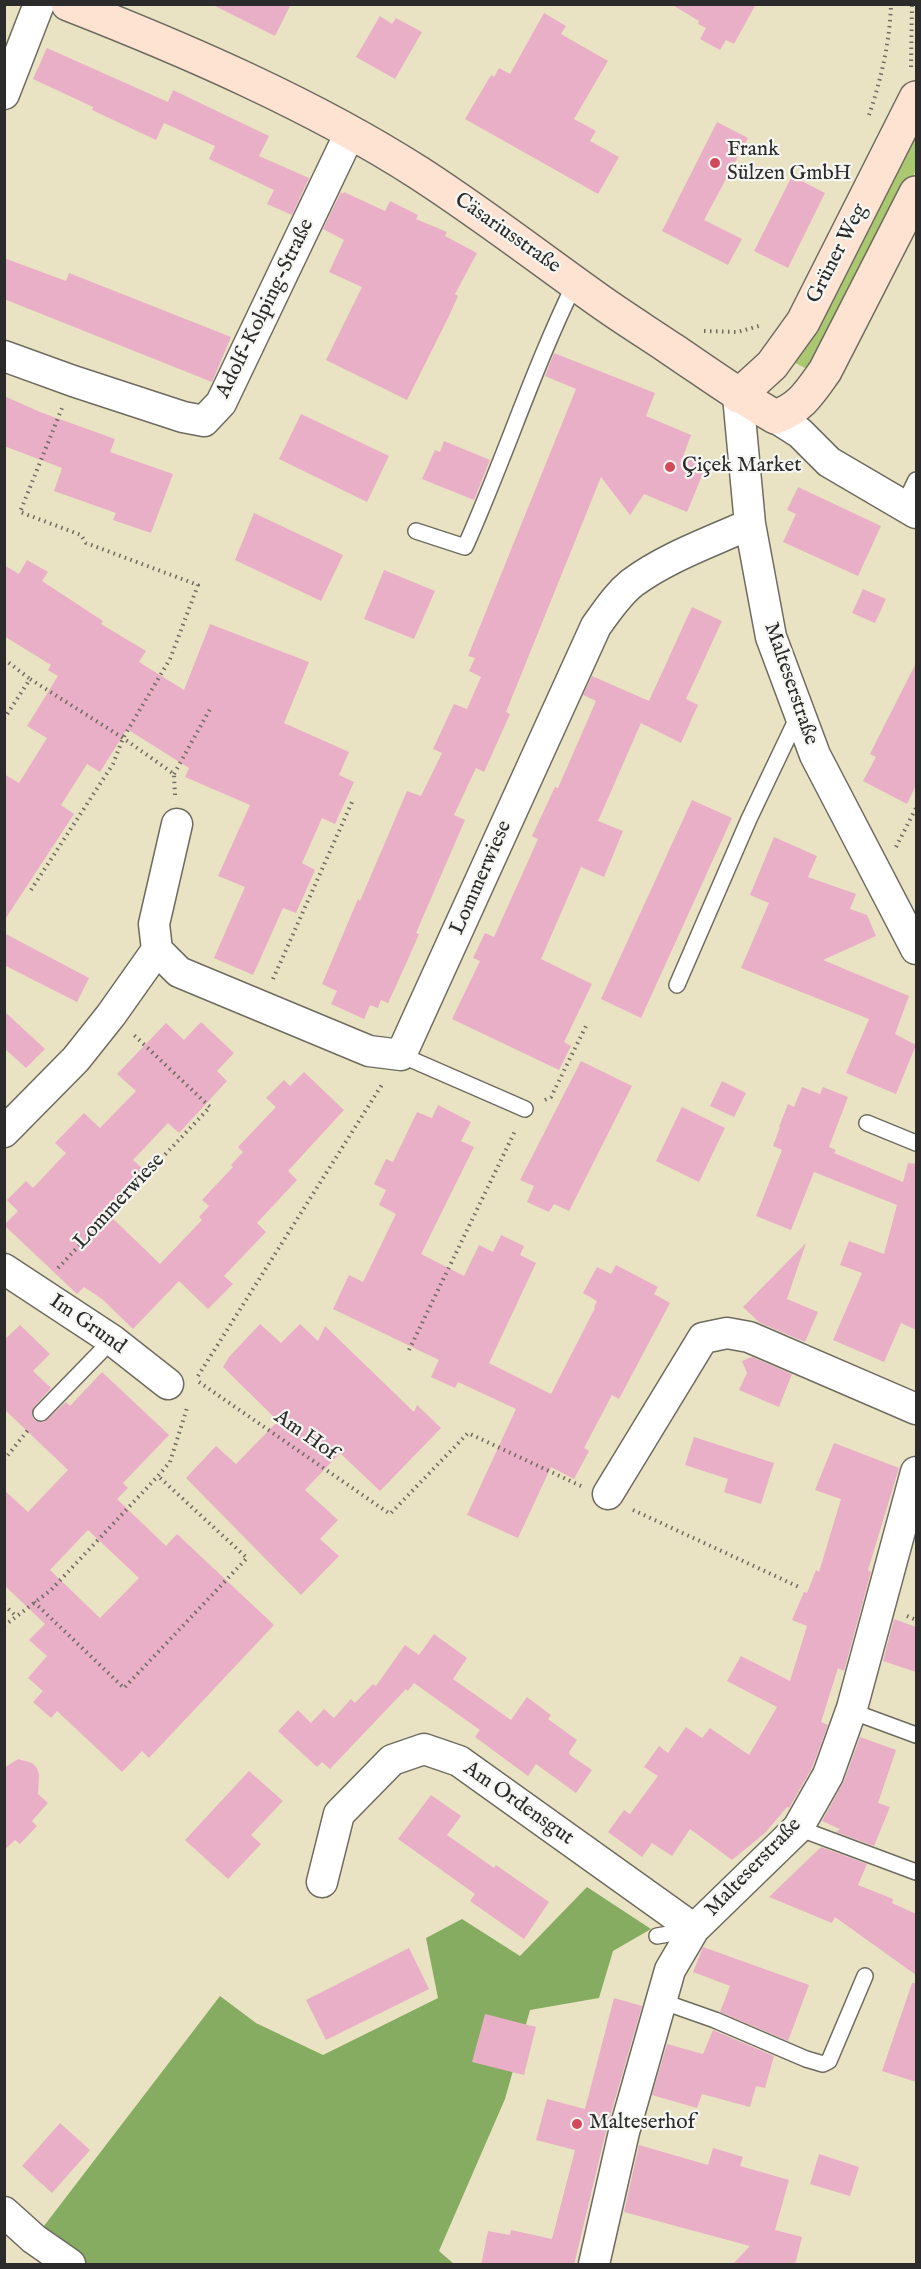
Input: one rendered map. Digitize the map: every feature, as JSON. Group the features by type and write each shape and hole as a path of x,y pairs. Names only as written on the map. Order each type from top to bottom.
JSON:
{"main road":[{"name":"Cäsariusstraße","path":"68,4 156,40 301,107 418,172 738,396 775,417"},
{"name":"Grüner Weg","path":"738,396 772,365 803,322 916,98"},
{"name":"Grüner Weg","path":"775,417 791,412 808,395 825,370 916,193"}],"street":[{"path":"4,94 39,4"},
{"name":"Adolf-Kolping-Straße","path":"4,356 183,417 204,421 221,403 351,133"},
{"name":"Malteserstraße","path":"738,396 750,524 771,638 815,755 916,949"},
{"name":"Cäsariusstraße","path":"775,417 800,434 829,462 912,500"},
{"name":"Lommerwiese","path":"401,1054 596,626 612,603 631,584 661,565 750,524"},
{"path":"177,824 154,924 157,950 179,972 261,1007 369,1051 401,1054"},
{"path":"4,1132 76,1059 111,1015 157,950"},
{"name":"Im Grund","path":"4,1269 186,1389"},
{"path":"608,1494 703,1338 727,1333 749,1337 916,1408"},
{"name":"Malteserstraße","path":"594,2265 624,2132 670,1970 694,1929 798,1828 828,1776 851,1711 909,1524 916,1472"},
{"name":"Am Ordensgut","path":"322,1881 339,1814 392,1760 424,1749 459,1761 694,1929"},
{"path":"4,2212 34,2239 70,2265"}],"lane":[{"path":"416,531 465,547 550,334 575,283"},
{"path":"677,985 749,819 799,714"},
{"path":"401,1054 525,1109"},
{"path":"867,1123 916,1143"},
{"path":"41,1413 112,1340"},
{"path":"851,1711 916,1735"},
{"path":"798,1828 916,1872"},
{"path":"657,1936 694,1929"},
{"path":"662,2001 823,2064 829,2061 865,1976"}],"path":[{"path":"865,125 876,93 891,23 891,4"},
{"path":"31,890 113,764 123,738 170,659 198,585 86,543 81,535 20,512 73,381"},
{"path":"4,658 30,679 123,738 174,774"},
{"path":"4,719 30,679"},
{"path":"177,824 174,774 210,709"},
{"path":"261,1007 352,802"},
{"name":"Lommerwiese","path":"37,1291 210,1107 111,1015"},
{"path":"410,1350 525,1109 551,1097 586,1026"},
{"path":"4,1626 51,1590 170,1461 186,1389 401,1054"},
{"name":"Am Hof","path":"186,1389 390,1514 468,1433"},
{"path":"4,1460 41,1413"},
{"path":"34,1602 124,1688 247,1558 158,1476"},
{"path":"4,1605 16,1616"}],"green space":[{"path":"916,124 916,170 834,331 809,370 793,362"},
{"path":"587,1887 651,1929 613,1951 599,1998 530,2010 505,2099 439,2251 454,2264 70,2264 34,2239 220,1996 256,2023 323,2055 438,1998 426,1938 462,1919 520,1956"}],"building":[{"path":"211,4 291,4 275,36"},
{"path":"671,4 756,4 734,44 726,40 720,50 700,39 706,28 698,24 699,21"},
{"path":"544,13 566,26 561,34 608,61 574,119 596,131 590,141 619,157 598,194 465,119 491,75 494,77 499,68 510,74"},
{"path":"380,16 392,24 396,18 422,32 395,79 356,57"},
{"path":"47,48 168,102 173,90 269,136 259,156 309,178 292,215 267,204 274,190 209,159 215,146 164,123 156,140 33,79"},
{"path":"717,122 748,138 704,220 742,239 728,265 662,231"},
{"path":"792,176 825,193 788,268 754,251"},
{"path":"341,192 385,211 390,201 418,215 416,219 447,232 445,236 477,253 455,294 458,296 407,400 326,360 362,287 329,272 344,240 323,229"},
{"path":"4,258 66,281 69,273 231,337 212,382 4,299"},
{"path":"554,353 655,393 646,416 691,435 683,457 706,466 687,512 644,494 630,515 601,477 506,712 510,714 484,772 476,768 454,815 465,820 416,933 419,934 388,1003 381,1000 378,1008 370,1005 364,1019 331,1004 337,991 322,984 407,791 421,796 442,753 433,749 454,704 467,709 481,677 469,671 475,658 468,656 576,389 545,376"},
{"path":"4,396 40,412 115,439 110,452 173,474 151,533 113,520 116,513 54,491 62,468 4,446"},
{"path":"301,414 389,456 367,502 279,459"},
{"path":"444,441 490,460 474,500 422,479 435,450 440,452"},
{"path":"798,487 881,526 858,576 783,542 796,514 787,510"},
{"path":"254,513 343,555 321,601 235,560"},
{"path":"27,560 48,572 42,581 103,621 101,624 146,651 139,662 184,690 210,624 309,662 284,723 349,752 339,775 354,782 335,824 322,818 302,863 315,870 296,913 283,908 253,975 214,958 245,887 218,876 250,805 185,777 189,768 127,729 100,772 87,764 61,805 74,814 4,921 4,774 19,783 47,738 27,726 58,676 48,670 51,665 4,636 4,565 19,574"},
{"path":"384,570 435,591 414,639 364,619"},
{"path":"863,589 886,599 875,623 852,613"},
{"path":"692,607 722,621 686,699 698,705 681,743 641,723 598,821 623,831 604,877 581,867 541,959 592,984 564,1042 571,1046 559,1070 452,1019 480,961 473,958 485,933 494,937 538,839 532,836 555,787 558,788 596,701 583,695 592,676 649,701"},
{"path":"916,663 916,785 907,804 863,781 876,757 870,754"},
{"path":"692,800 732,818 641,1018 601,999"},
{"path":"774,837 817,856 808,877 856,894 850,909 867,915 876,936 823,960 909,996 895,1034 916,1045 896,1094 846,1073 869,1019 741,968 769,903 750,895"},
{"path":"4,933 89,978 77,1002 4,965"},
{"path":"4,1011 45,1049 26,1068 4,1048"},
{"path":"201,1022 234,1053 217,1071 227,1081 179,1133 168,1123 133,1160 144,1170 105,1211 160,1264 202,1220 199,1217 209,1206 202,1200 233,1167 231,1165 243,1152 238,1147 276,1107 266,1098 284,1080 290,1086 304,1072 344,1110 288,1171 297,1180 257,1223 266,1232 224,1276 233,1284 208,1309 179,1281 133,1329 102,1299 84,1287 77,1294 4,1225 18,1211 7,1200 26,1181 33,1188 66,1153 55,1143 84,1113 100,1128 136,1091 117,1074 166,1023 184,1040"},
{"path":"581,1061 632,1086 569,1211 554,1204 549,1212 527,1202 534,1186 520,1180"},
{"path":"722,1081 746,1093 734,1117 710,1106"},
{"path":"802,1087 820,1094 823,1087 848,1097 829,1147 836,1150 834,1153 903,1182 908,1163 916,1164 916,1330 901,1323 884,1362 833,1340 862,1273 840,1265 849,1241 884,1254 897,1205 814,1172 791,1230 756,1216 782,1150 773,1146 779,1127 788,1104 794,1107"},
{"path":"438,1105 471,1122 461,1141 474,1147 421,1254 464,1276 479,1245 493,1252 501,1235 524,1246 520,1255 536,1263 489,1363 551,1394 595,1308 597,1301 583,1293 597,1267 611,1274 616,1265 658,1287 654,1294 670,1303 619,1399 612,1395 584,1448 589,1451 574,1479 551,1467 518,1538 467,1515 516,1409 458,1382 455,1388 431,1377 439,1360 333,1309 349,1275 363,1282 396,1214 379,1205 386,1190 374,1184 386,1159 393,1162 417,1112 432,1118"},
{"path":"682,1107 725,1128 699,1182 656,1161"},
{"path":"806,1243 787,1299 818,1312 805,1342 760,1323 743,1307"},
{"path":"260,1324 281,1343 300,1324 318,1341 325,1326 414,1412 417,1405 441,1428 380,1491 340,1453 305,1490 338,1520 320,1539 339,1556 301,1595 186,1478 216,1446 236,1464 278,1421 223,1367 229,1357"},
{"path":"20,1325 50,1354 33,1371 51,1388 34,1407 32,1415 34,1420 44,1422 66,1402 70,1406 102,1372 169,1435 123,1483 128,1488 117,1499 166,1546 177,1534 274,1625 149,1758 142,1751 122,1772 57,1711 51,1718 33,1702 43,1691 28,1678 47,1656 29,1640 45,1624 4,1585 4,1490 28,1512 68,1470 4,1409 4,1340","holes":["88,1530 139,1578 100,1618 50,1570"]},
{"path":"752,1357 792,1374 779,1407 739,1390 747,1373 742,1361"},
{"path":"694,1437 774,1463 761,1504 724,1492 728,1479 685,1465"},
{"path":"834,1443 899,1468 868,1570 871,1572 844,1671 838,1668 821,1722 828,1725 812,1768 789,1808 787,1807 765,1833 732,1860 690,1829 672,1856 652,1843 642,1857 608,1832 624,1810 630,1814 658,1776 644,1767 659,1746 668,1753 686,1727 702,1738 710,1728 749,1755 777,1707 727,1681 741,1656 790,1681 807,1626 792,1620 804,1592 807,1593 816,1570 819,1572 841,1499 815,1490"},
{"path":"894,1619 916,1627 916,1672 883,1661"},
{"path":"434,1634 467,1658 453,1679 511,1720 527,1697 551,1715 548,1719 577,1740 569,1752 570,1755 592,1770 576,1793 536,1764 528,1776 475,1737 480,1730 414,1683 330,1769 322,1762 317,1767 278,1731 298,1710 311,1723 324,1709 334,1718 351,1699 355,1703 373,1684 376,1686 405,1645 419,1655"},
{"path":"860,1737 896,1750 878,1803 890,1807 874,1846 836,1832 840,1829 822,1821 844,1781"},
{"path":"18,1759 32,1763 37,1768 38,1794 48,1803 32,1821 37,1826 20,1844 15,1840 4,1850 4,1768"},
{"path":"249,1771 283,1801 251,1835 261,1844 228,1879 185,1840"},
{"path":"431,1795 461,1816 447,1835 494,1868 496,1865 549,1902 524,1939 470,1901 475,1894 398,1839"},
{"path":"821,1847 867,1864 858,1885 893,1899 892,1903 916,1914 916,1975 835,1917 832,1923 769,1897"},
{"path":"703,1947 809,1985 788,2041 720,2012 730,1986 693,1972"},
{"path":"409,1948 429,1989 326,2040 306,2000"},
{"path":"912,1983 916,1983 916,2082 882,2071"},
{"name":"Malteserhof","path":"614,1998 642,2006 607,2127 574,2265 481,2265 488,2231 510,2235 511,2230 552,2239 575,2150 536,2140 547,2099 585,2109"},
{"path":"485,2014 536,2027 524,2075 472,2062"},
{"path":"713,2030 774,2056 765,2088 756,2086 750,2107 702,2094 697,2108 652,2095 667,2044 703,2054"},
{"path":"60,2123 90,2150 52,2193 22,2166"},
{"path":"639,2145 708,2165 713,2148 743,2157 740,2166 789,2180 775,2230 802,2237 795,2265 732,2265 750,2246 624,2212"},
{"path":"819,2154 859,2167 850,2196 810,2184"}],"place":[{"name":"Frank Sülzen GmbH","path":"715,163"},
{"name":"Çiçek Market","path":"670,467"},
{"name":"Malteserhof","path":"577,2124"}]}
